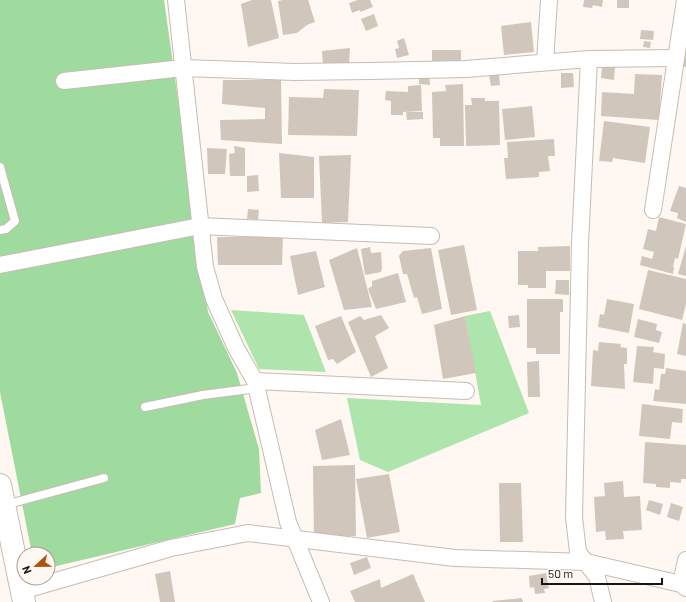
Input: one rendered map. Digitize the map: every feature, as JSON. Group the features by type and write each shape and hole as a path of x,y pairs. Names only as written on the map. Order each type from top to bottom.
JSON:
{"main road":[{"path":"2,495 23,596"}],"street":[{"path":"176,0 205,267 214,299 236,348 256,385 293,537 321,602"},
{"path":"545,62 549,0"},
{"path":"653,210 685,0"},
{"path":"64,81 183,68 302,72 466,69 589,59 676,58"},
{"path":"589,59 580,244 574,517 578,552 597,577 603,602"},
{"path":"0,265 200,226 431,236"},
{"path":"256,385 466,391"},
{"path":"23,596 171,548 248,533 293,537 455,558 586,562 683,586 686,560"}],"lane":[{"path":"0,167 14,221 6,229 0,230"},
{"path":"145,407 256,385"},
{"path":"2,495 104,478"}],"green space":[{"path":"0,0 164,0 208,312 237,373 259,449 261,493 240,498 235,524 56,566 56,546 30,546 0,392"},
{"path":"231,310 304,315 326,372 259,369"},
{"path":"490,311 529,413 388,472 360,460 347,398 481,405 465,316"}],"building":[{"path":"252,0 271,0 279,38 248,47 241,4"},
{"path":"308,0 315,22 307,25 297,33 283,35 278,1"},
{"path":"358,0 370,0 373,7 360,12 360,10 352,13 349,3"},
{"path":"584,0 603,0 602,7 593,5 592,8 583,7"},
{"path":"617,0 629,0 629,8 617,8"},
{"path":"374,14 378,26 366,31 361,19"},
{"path":"531,22 534,52 504,55 501,26"},
{"path":"641,30 654,31 653,40 640,39"},
{"path":"404,38 409,55 397,58 395,49 399,48 397,41"},
{"path":"644,41 651,42 650,48 643,47"},
{"path":"350,48 349,64 323,65 322,51"},
{"path":"432,50 461,50 461,62 432,62"},
{"path":"686,50 686,67 680,65"},
{"path":"602,66 615,67 614,80 601,78"},
{"path":"429,72 430,85 419,84 419,73"},
{"path":"561,73 573,73 574,87 561,88"},
{"path":"499,74 500,85 491,86 489,75"},
{"path":"635,74 662,75 659,120 601,116 602,92 634,94"},
{"path":"223,80 281,80 282,144 221,140 220,120 265,119 265,108 222,104"},
{"path":"463,84 464,146 440,146 440,138 433,138 432,92 446,91 445,85"},
{"path":"421,85 422,111 403,112 403,115 391,115 391,101 385,100 386,91 408,92 408,86"},
{"path":"324,89 359,90 357,136 288,135 289,97 323,98"},
{"path":"471,98 485,98 485,101 499,101 500,145 466,146 465,105 472,105"},
{"path":"532,106 535,137 505,140 502,109"},
{"path":"406,112 423,112 423,119 407,120"},
{"path":"604,121 650,127 645,163 613,158 612,162 599,161"},
{"path":"554,139 555,156 548,156 550,171 539,172 539,177 506,179 504,158 508,158 507,142"},
{"path":"234,146 245,148 245,176 230,176 229,154 235,153"},
{"path":"207,148 227,149 225,174 208,174"},
{"path":"279,153 314,157 314,198 281,198"},
{"path":"351,155 348,222 322,223 319,156"},
{"path":"258,175 259,191 247,192 247,176"},
{"path":"679,186 686,188 686,222 677,218 678,213 670,211"},
{"path":"248,209 259,210 258,220 247,219"},
{"path":"659,217 686,224 678,259 675,258 673,274 640,265 642,256 652,259 654,252 643,249 648,229 656,231"},
{"path":"217,237 283,237 282,265 218,265"},
{"path":"464,245 477,310 451,315 438,250"},
{"path":"570,246 570,271 546,271 546,288 528,288 528,285 518,285 518,251 538,251 538,247"},
{"path":"686,246 686,276 678,274"},
{"path":"370,247 371,253 381,252 382,268 381,272 365,275 361,249"},
{"path":"357,248 372,307 344,310 329,260"},
{"path":"431,248 442,309 422,314 417,297 414,298 407,274 403,274 399,256 403,251"},
{"path":"316,251 325,287 298,295 290,256"},
{"path":"648,270 686,279 686,304 682,320 639,309"},
{"path":"398,273 406,302 376,309 368,289 372,286 372,281"},
{"path":"556,280 569,280 569,295 555,294"},
{"path":"527,299 563,299 563,312 560,312 560,354 536,354 536,348 527,348"},
{"path":"607,299 634,304 629,333 598,327 600,314 604,315"},
{"path":"381,315 389,328 375,336 388,368 371,377 348,322 360,316 364,320"},
{"path":"519,315 520,327 509,328 508,316"},
{"path":"341,316 356,352 337,364 333,359 328,360 315,326"},
{"path":"465,316 476,373 443,379 434,325"},
{"path":"638,319 657,324 656,330 662,332 659,343 634,337"},
{"path":"683,323 686,324 686,356 677,354"},
{"path":"599,342 621,344 620,347 627,348 627,364 624,364 625,389 591,386 593,350 598,351"},
{"path":"637,346 654,347 653,352 665,354 664,369 654,368 653,384 633,382"},
{"path":"539,361 540,397 528,397 527,362"},
{"path":"666,368 686,371 686,404 653,401 655,389 659,390 661,374 665,374"},
{"path":"642,404 683,409 682,423 672,422 670,439 639,436"},
{"path":"341,419 350,455 322,460 315,430"},
{"path":"645,442 686,445 686,479 681,479 681,483 670,482 670,488 656,487 656,484 643,483"},
{"path":"355,465 356,536 314,537 313,466"},
{"path":"389,474 400,532 367,538 356,479"},
{"path":"623,481 624,497 640,496 642,530 623,531 624,539 606,540 605,531 596,532 594,497 605,496 604,483"},
{"path":"499,483 521,483 523,542 500,542"},
{"path":"649,500 663,504 660,515 646,510"},
{"path":"671,503 683,507 679,521 667,517"},
{"path":"367,557 371,568 354,575 350,563"},
{"path":"170,571 175,602 160,602 155,574"},
{"path":"546,573 549,588 544,589 545,593 535,594 534,587 530,588 529,576"},
{"path":"413,574 425,602 355,602 350,591 380,579 381,588"},
{"path":"522,598 523,602 492,601"}]}
